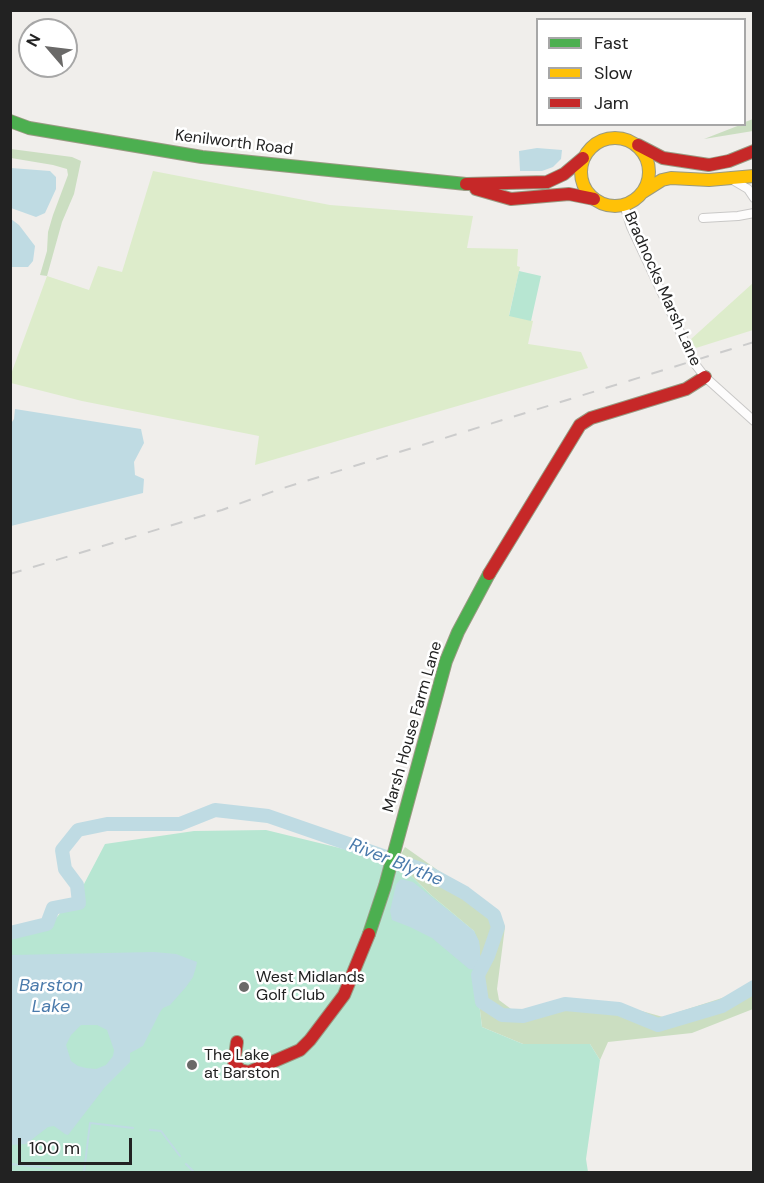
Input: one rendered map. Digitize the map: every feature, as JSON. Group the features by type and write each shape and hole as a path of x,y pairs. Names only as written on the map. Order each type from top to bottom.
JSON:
{"main road":[{"name":"Kenilworth Road","path":"10,121 29,128 202,157 456,184 547,182 564,174 583,158"},
{"path":"753,152 729,161 709,165 663,158 627,139 616,137 595,143 583,158 580,169 581,180 594,199 614,206 635,200 662,180 671,178 731,179 753,176"},
{"path":"638,146 646,155 649,168 648,180 643,192"},
{"name":"Kenilworth Road","path":"456,184 511,199 569,194 594,199"},
{"name":"Marsh House Farm Lane","path":"237,1042 234,1062 240,1070 249,1072 268,1065 300,1050 344,995 369,934 385,886 446,661 458,632 499,557 572,436 580,425 591,418 686,388 705,378"}],"street":[{"path":"731,179 748,189 753,198"},
{"name":"Bradnocks Marsh Lane","path":"624,205 631,226 695,364 705,378 753,421"},
{"path":"703,218 753,213"}],"green space":[{"path":"753,119 753,131 704,139 737,126 746,126 746,122"},
{"path":"11,149 72,157 81,161 74,194 62,222 47,276 40,275 47,251 48,232 68,175 67,169 11,158"},
{"path":"153,171 330,205 473,216 467,248 518,249 517,266 520,267 509,315 533,321 528,344 581,352 588,368 255,465 259,436 82,401 11,383 10,377 47,276 89,290 98,266 122,272"},
{"path":"519,271 541,276 531,321 509,316"},
{"path":"753,283 753,330 696,348 690,340"},
{"name":"West Midlands Golf Club","path":"266,830 397,862 431,895 474,931 479,941 480,959 475,970 482,1027 523,1044 590,1044 600,1060 586,1159 588,1172 11,1172 11,935 48,928 84,884 105,844 194,831"},
{"path":"405,847 500,914 505,927 497,989 499,1000 511,1009 532,1009 548,1003 613,1003 663,1017 725,997 753,981 753,1009 692,1033 608,1042 600,1060 590,1044 523,1044 482,1027 475,970 480,959 474,931 431,895 397,862"}],"water":[{"path":"537,148 562,150 561,159 553,167 542,171 520,171 519,151"},
{"path":"11,168 50,171 56,177 56,189 45,213 36,217 11,208"},
{"path":"11,219 19,225 35,246 33,261 28,267 11,267"},
{"path":"15,409 141,429 144,443 134,462 135,475 144,479 143,493 11,526 10,425 14,419"},
{"path":"401,879 413,882 474,931 480,948 480,959 475,970 469,969 432,938 392,920 390,911 396,884"},
{"name":"Barston Lake","path":"154,952 176,954 197,962 193,977 170,1005 160,1012 143,1046 130,1053 130,1062 105,1087 68,1135 54,1126 48,1127 26,1144 11,1145 11,955","holes":["81,1025 97,1025 107,1030 114,1050 113,1056 106,1065 96,1069 78,1066 71,1061 66,1045 71,1035"]}],"waterway":[{"name":"River Blythe","path":"10,933 47,924 53,908 79,903 77,885 65,869 62,850 78,830 107,824 180,824 215,810 268,816 421,869 465,893 494,915 498,927 488,956 478,975 482,1002 502,1015 523,1016 565,1004 619,1009 658,1025 722,1006 754,987"},
{"path":"62,1163 85,1164 90,1123 133,1128"},
{"path":"150,1130 161,1131 180,1156"},
{"path":"10,1164 51,1168"},
{"path":"84,1172 85,1164"},
{"path":"186,1164 194,1172"}],"railway":[{"path":"10,574 222,510 277,490 754,342"}],"traffic: fast":[{"path":"10,121 29,128 202,157 466,184"},
{"path":"369,934 385,886 446,661 458,632 489,574"}],"traffic: slow":[{"path":"608,138 622,138 634,143 644,153 649,172 644,191 634,201 622,206 608,206 596,201 586,191 581,179 581,165 586,153 596,143 608,138"},
{"path":"643,192 662,180 671,178 709,180 754,176"}],"traffic: jam":[{"path":"638,145 663,158 709,165 729,161 754,151"},
{"path":"466,184 547,182 564,174 583,158"},
{"path":"476,189 511,199 569,194 594,199"},
{"path":"489,574 580,425 591,418 686,389 705,377"},
{"path":"237,1042 234,1062 240,1070 249,1072 300,1050 344,995 369,934"}],"place":[{"name":"West Midlands Golf Club","path":"244,987"},
{"name":"The Lake at Barston","path":"192,1065"}]}
